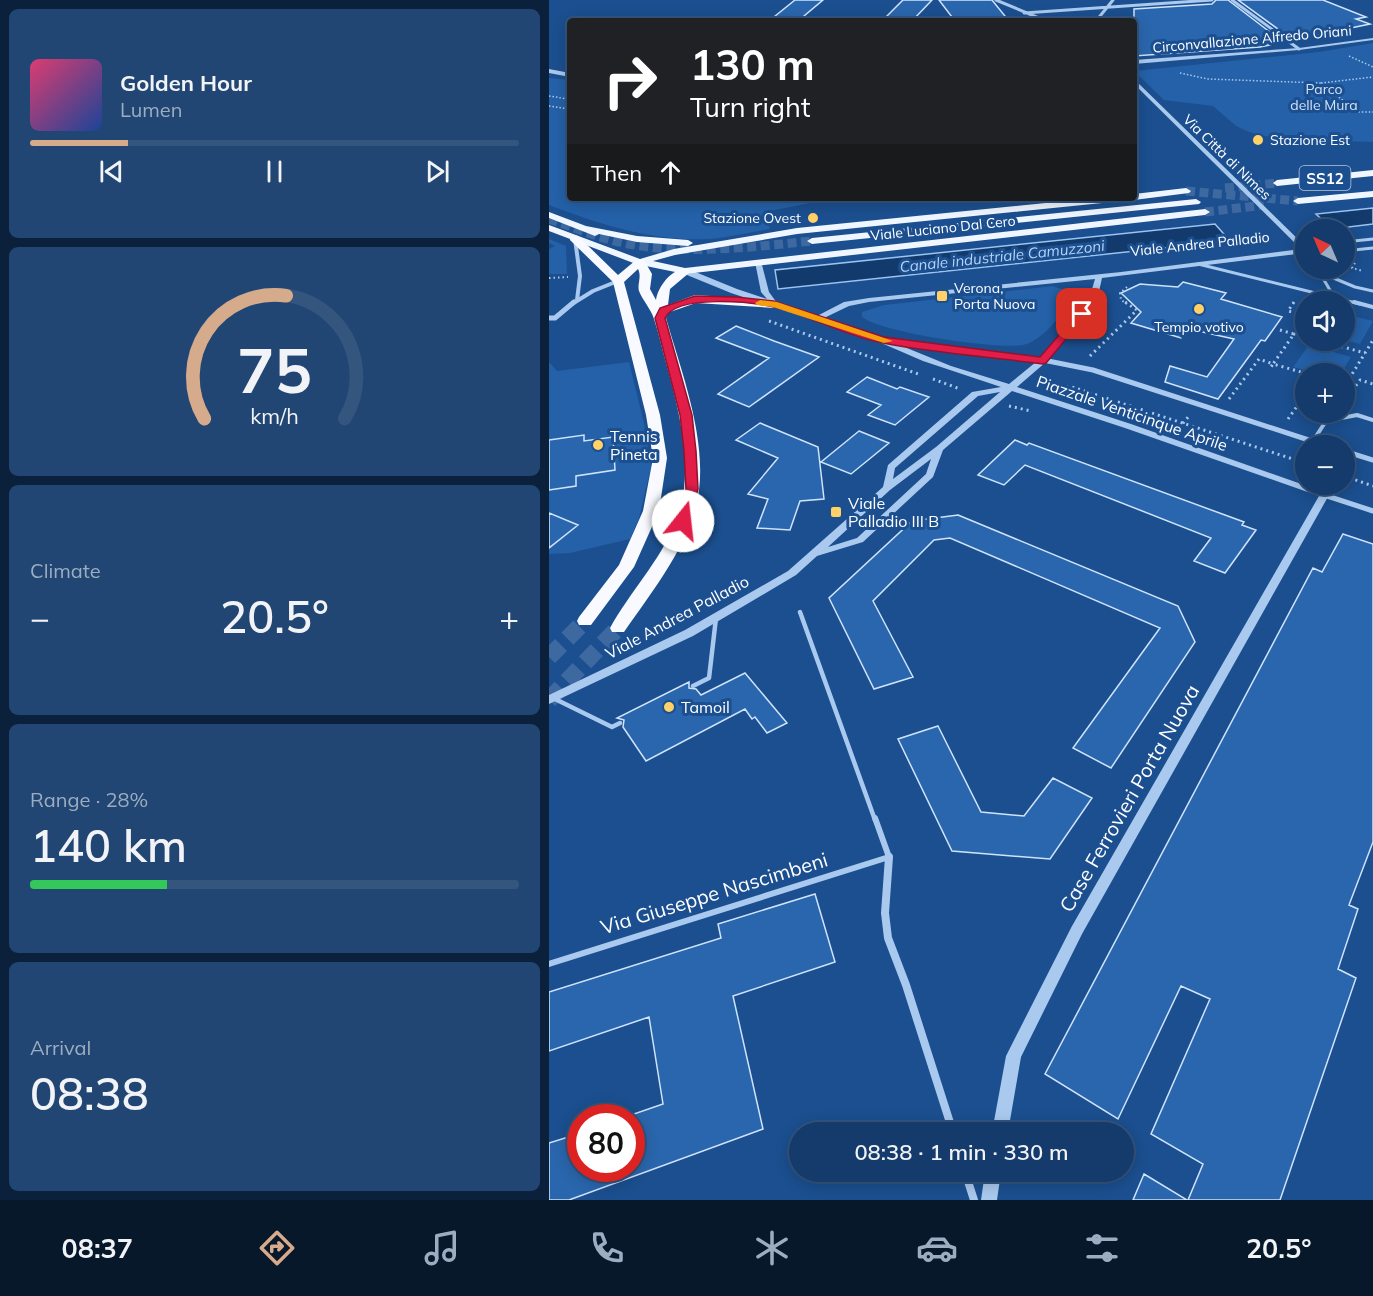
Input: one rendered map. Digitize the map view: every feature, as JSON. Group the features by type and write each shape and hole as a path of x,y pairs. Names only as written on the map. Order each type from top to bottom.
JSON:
{"highway":[{"path":"575,238 618,280 653,415 660,458 651,511 626,567 585,621"},
{"path":"618,280 640,262 646,274 644,289 662,314"},
{"path":"618,628 667,554 683,521 692,489 686,415 662,314 662,294 667,286 685,271"},
{"path":"662,314 695,299 774,304"}],"main road":[{"name":"SS12","path":"1277,183 1373,173"},
{"path":"1287,192 1373,183"},
{"path":"1137,197 1187,191"},
{"name":"SS12","path":"1298,201 1373,194"},
{"name":"Viale Luciano Dal Cero","path":"640,262 674,252 797,231 1092,201"},
{"name":"Viale Luciano Dal Cero","path":"812,241 1196,202"},
{"name":"Viale Luciano Dal Cero","path":"549,228 640,262 685,271 1205,212"},
{"name":"Viale Luciano Dal Cero","path":"549,215 587,229 637,253 640,262"},
{"name":"Viale Luciano Dal Cero","path":"587,229 648,240 721,244"},
{"name":"Viale Luciano Dal Cero","path":"685,271 720,254 797,231"}],"street":[{"path":"996,0 1038,18"},
{"path":"1099,18 1115,0 1137,5"},
{"path":"1024,13 1212,0"},
{"path":"1232,0 1299,49"},
{"name":"Circonvallazione Alfredo Oriani","path":"1137,62 1299,49 1373,39"},
{"path":"549,71 567,74"},
{"name":"Via Città di Nimes","path":"1137,84 1295,241"},
{"path":"575,238 580,276 577,300"},
{"name":"Viale Andrea Palladio","path":"1099,276 1130,266 1248,253 1295,251"},
{"name":"Viale Andrea Palladio","path":"1099,276 1295,252"},
{"path":"759,262 765,292 774,304"},
{"name":"Piazzale Venticinque Aprile","path":"685,271 816,319 882,340 904,351 1009,388 1295,485"},
{"path":"816,319 847,304 869,300 1099,276"},
{"name":"Viale Andrea Palladio","path":"551,699 716,617 785,579 887,488 939,449 1043,360 1082,314 1094,296 1099,276"},
{"path":"549,318 555,318 577,300 601,286 618,280"},
{"name":"Piazzale Venticinque Aprile","path":"882,340 1043,360 1093,370 1295,435"},
{"name":"Viale Andrea Palladio","path":"887,488 891,467 975,394 1009,388"},
{"name":"Viale Andrea Palladio","path":"815,554 860,540 930,475 939,449"},
{"path":"1355,454 1373,460"},
{"name":"Piazzale Venticinque Aprile","path":"1324,495 1373,512"},
{"name":"Case Ferrovieri Porta Nuova","path":"1002,1122 1014,1056 1041,999 1077,930 1324,495"},
{"path":"889,857 885,913 888,939 906,985 950,1122"},
{"path":"968,1182 974,1200"},
{"path":"989,1200 992,1182"}],"lane":[{"path":"1355,241 1373,239"},
{"path":"1355,250 1373,249"},
{"path":"1198,264 1312,291"},
{"path":"1341,279 1371,291 1373,283"},
{"path":"1355,302 1373,307"},
{"path":"1317,435 1326,421 1357,415 1373,420"},
{"path":"800,612 889,857"},
{"path":"693,686 709,678 716,617"},
{"path":"551,699 612,727 620,723"},
{"name":"Via Giuseppe Nascimbeni","path":"549,964 889,857"}],"path":[{"path":"1344,53 1373,67"},
{"path":"1178,73 1208,79 1321,83 1373,77"},
{"path":"1321,83 1358,112 1373,112"},
{"path":"549,96 567,99"},
{"path":"549,106 567,109"},
{"path":"1359,257 1351,268 1363,271"},
{"path":"1092,361 1087,358 1137,310 1121,300 1120,293 1133,284"},
{"path":"1295,300 1288,311 1295,313"},
{"path":"763,319 921,375"},
{"path":"1272,365 1294,334 1280,330"},
{"path":"1355,368 1373,340"},
{"path":"1355,350 1365,353"},
{"path":"1225,404 1259,359 1295,371"},
{"path":"933,379 966,391"},
{"path":"1355,387 1360,380 1373,384"},
{"path":"1069,386 1295,460"},
{"path":"1286,423 1295,410"},
{"path":"1179,428 1187,419"},
{"path":"1355,480 1373,486"}],"green space":[{"name":"Parco delle Mura","path":"1373,43 1373,142 1277,139 1249,132 1236,126 1213,106 1164,100 1137,74 1137,71 1319,52"},
{"path":"549,78 567,80 567,201 821,201 764,212 770,229 711,239 669,238 628,231 549,205"},
{"path":"549,239 566,246 567,274 549,274 549,249 555,246 549,243"},
{"path":"1053,286 1069,292 1060,315 1048,330 1034,341 1015,346 968,343 913,334 871,322 862,316 862,312 884,305"},
{"path":"1355,317 1373,321 1360,344 1355,343"},
{"path":"1305,351 1330,351 1351,357 1347,363 1296,363"},
{"name":"Tennis Pineta","path":"549,362 557,371 629,362 644,423 651,467 639,518 630,539 570,553 549,554"}],"water":[{"path":"1373,208 1373,224 1355,226 1355,219 1321,219 1316,214"},
{"name":"Canale industriale Camuzzoni","path":"1215,224 1230,241 778,289 775,270"}],"building":[{"path":"795,0 823,0 802,18 773,18"},
{"path":"903,0 932,0 915,18 885,18"},
{"path":"939,0 992,0 1007,18 953,18"},
{"path":"1216,0 1228,0 1283,42 1260,47 1137,56 1137,18 1134,18 1134,9 1212,4"},
{"path":"1238,0 1323,0 1366,17 1356,19 1370,24 1293,40"},
{"path":"1183,282 1226,293 1221,299 1282,317 1265,341 1261,340 1218,399 1165,382 1170,366 1207,377 1234,339 1189,329 1181,338 1131,323 1141,312 1121,293 1140,284 1178,287"},
{"path":"736,326 819,357 749,407 718,394 769,358 716,338"},
{"path":"867,377 897,389 900,387 929,397 895,425 868,415 881,405 847,392"},
{"path":"760,423 818,447 824,499 800,501 790,530 757,528 768,499 748,494 778,458 736,440"},
{"path":"859,431 889,443 851,474 821,462"},
{"path":"584,435 584,441 613,437 615,470 576,476 576,486 549,490 549,440"},
{"path":"1015,440 1027,445 1029,443 1244,522 1242,525 1256,530 1225,573 1194,561 1211,538 1025,465 1004,485 978,475"},
{"path":"549,513 578,525 549,548"},
{"path":"958,515 1178,606 1195,642 1111,768 1073,748 1160,628 950,538 934,540 873,601 913,677 874,689 829,598 912,521"},
{"path":"1343,534 1373,544 1373,842 1349,905 1358,909 1338,969 1356,978 1280,1200 1188,1200 1203,1164 1151,1134 1210,999 1181,986 1118,1119 1045,1074 1313,568 1322,572"},
{"path":"745,673 787,723 767,733 755,717 752,719 745,709 646,761 623,727 624,720 617,718 689,682 689,688 696,689 701,695"},
{"path":"938,726 981,812 1024,816 1053,778 1092,798 1050,859 952,851 898,739"},
{"path":"815,894 835,962 733,996 763,1129 645,1172 645,1110 663,1104 649,1017 549,1051 549,992 721,938 718,924"},
{"path":"567,1137 567,1182 618,1182 569,1200 549,1200 549,1143"},
{"path":"1144,1174 1187,1200 1133,1200"}],"tunnel":[{"path":"1225,188 1277,183"},
{"path":"1186,191 1298,201"},
{"path":"1205,212 1264,205"},
{"path":"549,219 628,244 674,249 720,249 812,241"},
{"path":"549,657 585,621"},
{"path":"549,700 618,628"}],"slow traffic":[{"path":"760,303 774,304 888,341"}],"place":[{"name":"Stazione Est","path":"1258,140"},
{"name":"Stazione Ovest","path":"813,218"},
{"name":"Verona, Porta Nuova","path":"942,296"},
{"name":"Tempio votivo","path":"1199,309"},
{"name":"Tennis Pineta","path":"598,445"},
{"name":"Viale Palladio III B","path":"836,512"},
{"name":"Tamoil","path":"669,707"}],"route":[{"path":"683,521 692,489 686,415 660,318 664,310 673,305 695,299 774,304 882,340 1043,360 1082,314"}]}
